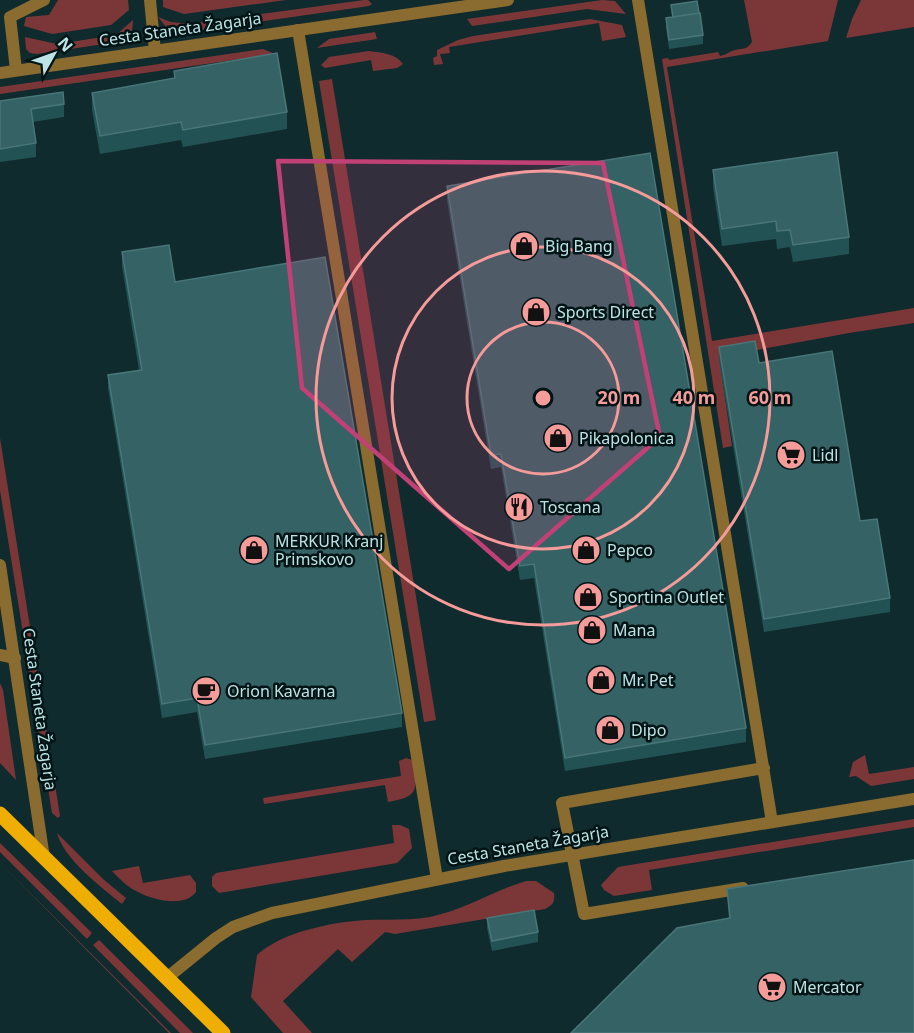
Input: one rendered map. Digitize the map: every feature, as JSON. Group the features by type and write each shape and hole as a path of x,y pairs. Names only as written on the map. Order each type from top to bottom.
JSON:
{"main road":[{"path":"0,814 223,1033"}],"street":[{"path":"16,70 10,17 44,0"},
{"path":"150,0 155,51"},
{"name":"Cesta Staneta Žagarja","path":"0,73 508,0"},
{"path":"638,0 772,822"},
{"path":"298,30 437,879"},
{"name":"Cesta Staneta Žagarja","path":"0,565 44,858"},
{"path":"0,655 15,658"},
{"path":"760,885 584,914 562,802 764,768"},
{"name":"Cesta Staneta Žagarja","path":"168,977 216,938 253,918 437,879 914,799"}],"highlighted area":[{"path":"278,161 603,163 660,437 509,569 302,388"}],"shaded area":[{"path":"58,0 128,0 129,10 111,25 52,34 24,26 26,17 49,15"},
{"path":"163,0 286,0 184,14 163,7"},
{"path":"364,0 372,4 182,33 167,28 158,17 171,22 189,24"},
{"path":"602,0 615,1 626,14 587,9 472,26 467,19"},
{"path":"744,0 838,0 828,41 667,67 712,341 914,308 914,323 719,357 732,446 723,448 662,59 668,58 669,60 718,52 720,56 748,46 752,42"},
{"path":"861,0 914,0 914,27 846,38"},
{"path":"590,19 622,25 626,37 602,41 599,23 449,47 450,53 440,54 443,64 434,65 433,58 437,56 437,50 458,40"},
{"path":"133,20 132,31 117,42 37,54 30,53 26,49 25,37 57,44 116,35"},
{"path":"375,32 377,39 317,48 329,39"},
{"path":"263,49 275,54 0,94 0,87"},
{"path":"369,51 392,56 403,64 397,68 373,71 371,60 325,68 321,65 329,57"},
{"path":"332,79 436,720 424,722 319,81"},
{"path":"0,438 60,816 58,818 52,813 0,490"},
{"path":"0,683 3,690 16,780 0,763"},
{"path":"865,755 869,774 914,767 914,779 871,786 856,776 849,777 853,762"},
{"path":"406,758 412,760 414,790 399,800 388,802 385,785 264,804 263,798 401,776 399,761"},
{"path":"914,819 914,827 649,870 652,890 614,896 604,890 601,885 618,867"},
{"path":"392,825 400,825 409,829 412,848 397,863 219,893 212,886 212,877 216,873 394,843"},
{"path":"57,833 103,879 126,898 122,904 75,862 67,853"},
{"path":"0,843 92,933 87,939 0,852"},
{"path":"0,863 171,1033 169,1033"},
{"path":"139,866 143,883 190,875 196,883 196,892 184,900 160,900 134,890 112,871"},
{"path":"526,881 536,881 554,893 552,905 545,909 395,934 385,932 352,962 338,949 283,1001 312,1033 283,1033 251,997 257,955 267,947 294,934 338,923 430,917 455,910"},
{"path":"99,940 193,1033 180,1033 93,945"}],"building":[{"path":"697,1 699,13 673,17 671,5"},
{"path":"700,13 703,35 669,40 666,18"},
{"path":"277,53 287,112 183,130 181,122 100,136 92,93 175,78 174,71"},
{"path":"63,92 64,104 31,109 36,143 0,149 0,101"},
{"path":"837,152 849,237 793,245 790,230 777,231 776,221 722,229 713,170"},
{"path":"650,153 746,728 565,758 534,564 520,566 501,454 491,455 447,186"},
{"name":"MERKUR Kranj Primskovo","path":"169,245 175,282 325,257 402,713 205,745 197,698 162,704 108,375 142,370 122,252"},
{"name":"Lidl","path":"755,341 759,363 832,351 860,521 877,519 890,598 764,619 719,347"},
{"name":"Mercator","path":"914,860 914,1033 571,1033 677,928 730,918 727,889"},
{"path":"534,910 538,932 492,941 487,918"}],"place":[{"name":"Big Bang","path":"524,246"},
{"name":"Sports Direct","path":"536,312"},
{"name":"Pikapolonica","path":"558,438"},
{"name":"Lidl","path":"791,455"},
{"name":"Toscana","path":"519,507"},
{"name":"MERKUR Kranj Primskovo","path":"254,550"},
{"name":"Pepco","path":"586,550"},
{"name":"Sportina Outlet","path":"588,597"},
{"name":"Mana","path":"592,630"},
{"name":"Mr. Pet","path":"601,680"},
{"name":"Orion Kavarna","path":"206,691"},
{"name":"Dipo","path":"610,730"},
{"name":"Mercator","path":"772,987"}]}
